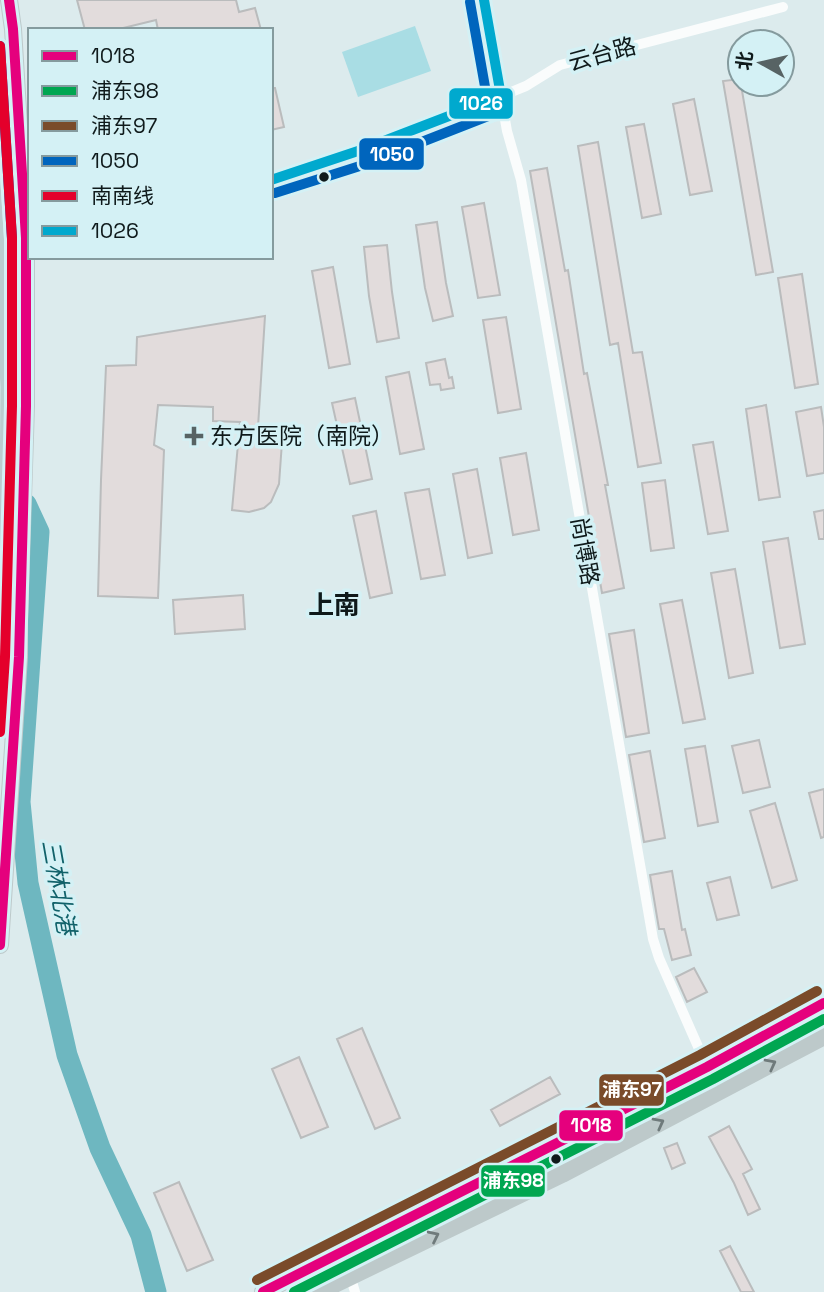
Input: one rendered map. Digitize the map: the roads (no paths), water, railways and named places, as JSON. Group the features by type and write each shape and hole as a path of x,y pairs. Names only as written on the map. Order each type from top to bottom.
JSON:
{"highway":[{"path":"0,149 11,387 10,661"},
{"path":"4,457 5,267"}],"main road":[{"path":"0,943 10,661 19,620 28,237 9,0"},
{"path":"0,565 13,324 28,237"},
{"path":"262,1292 707,1067 824,1003"},
{"path":"318,1292 353,1284 824,1036"}],"street":[{"name":"尚博路","path":"484,0 506,131 521,180 653,939 718,1092"},
{"name":"云台路","path":"273,179 378,145 501,96 526,86 560,65 783,7"},
{"path":"343,1252 353,1284"}],"waterway":[{"name":"三林北港","path":"14,497 26,504 39,532 20,802 28,883 67,1055 100,1148 141,1235 156,1292"}],"place":[{"name":"东方医院（南院）","path":"194,436"}],"district":[{"name":"上南","path":"334,605"}]}
